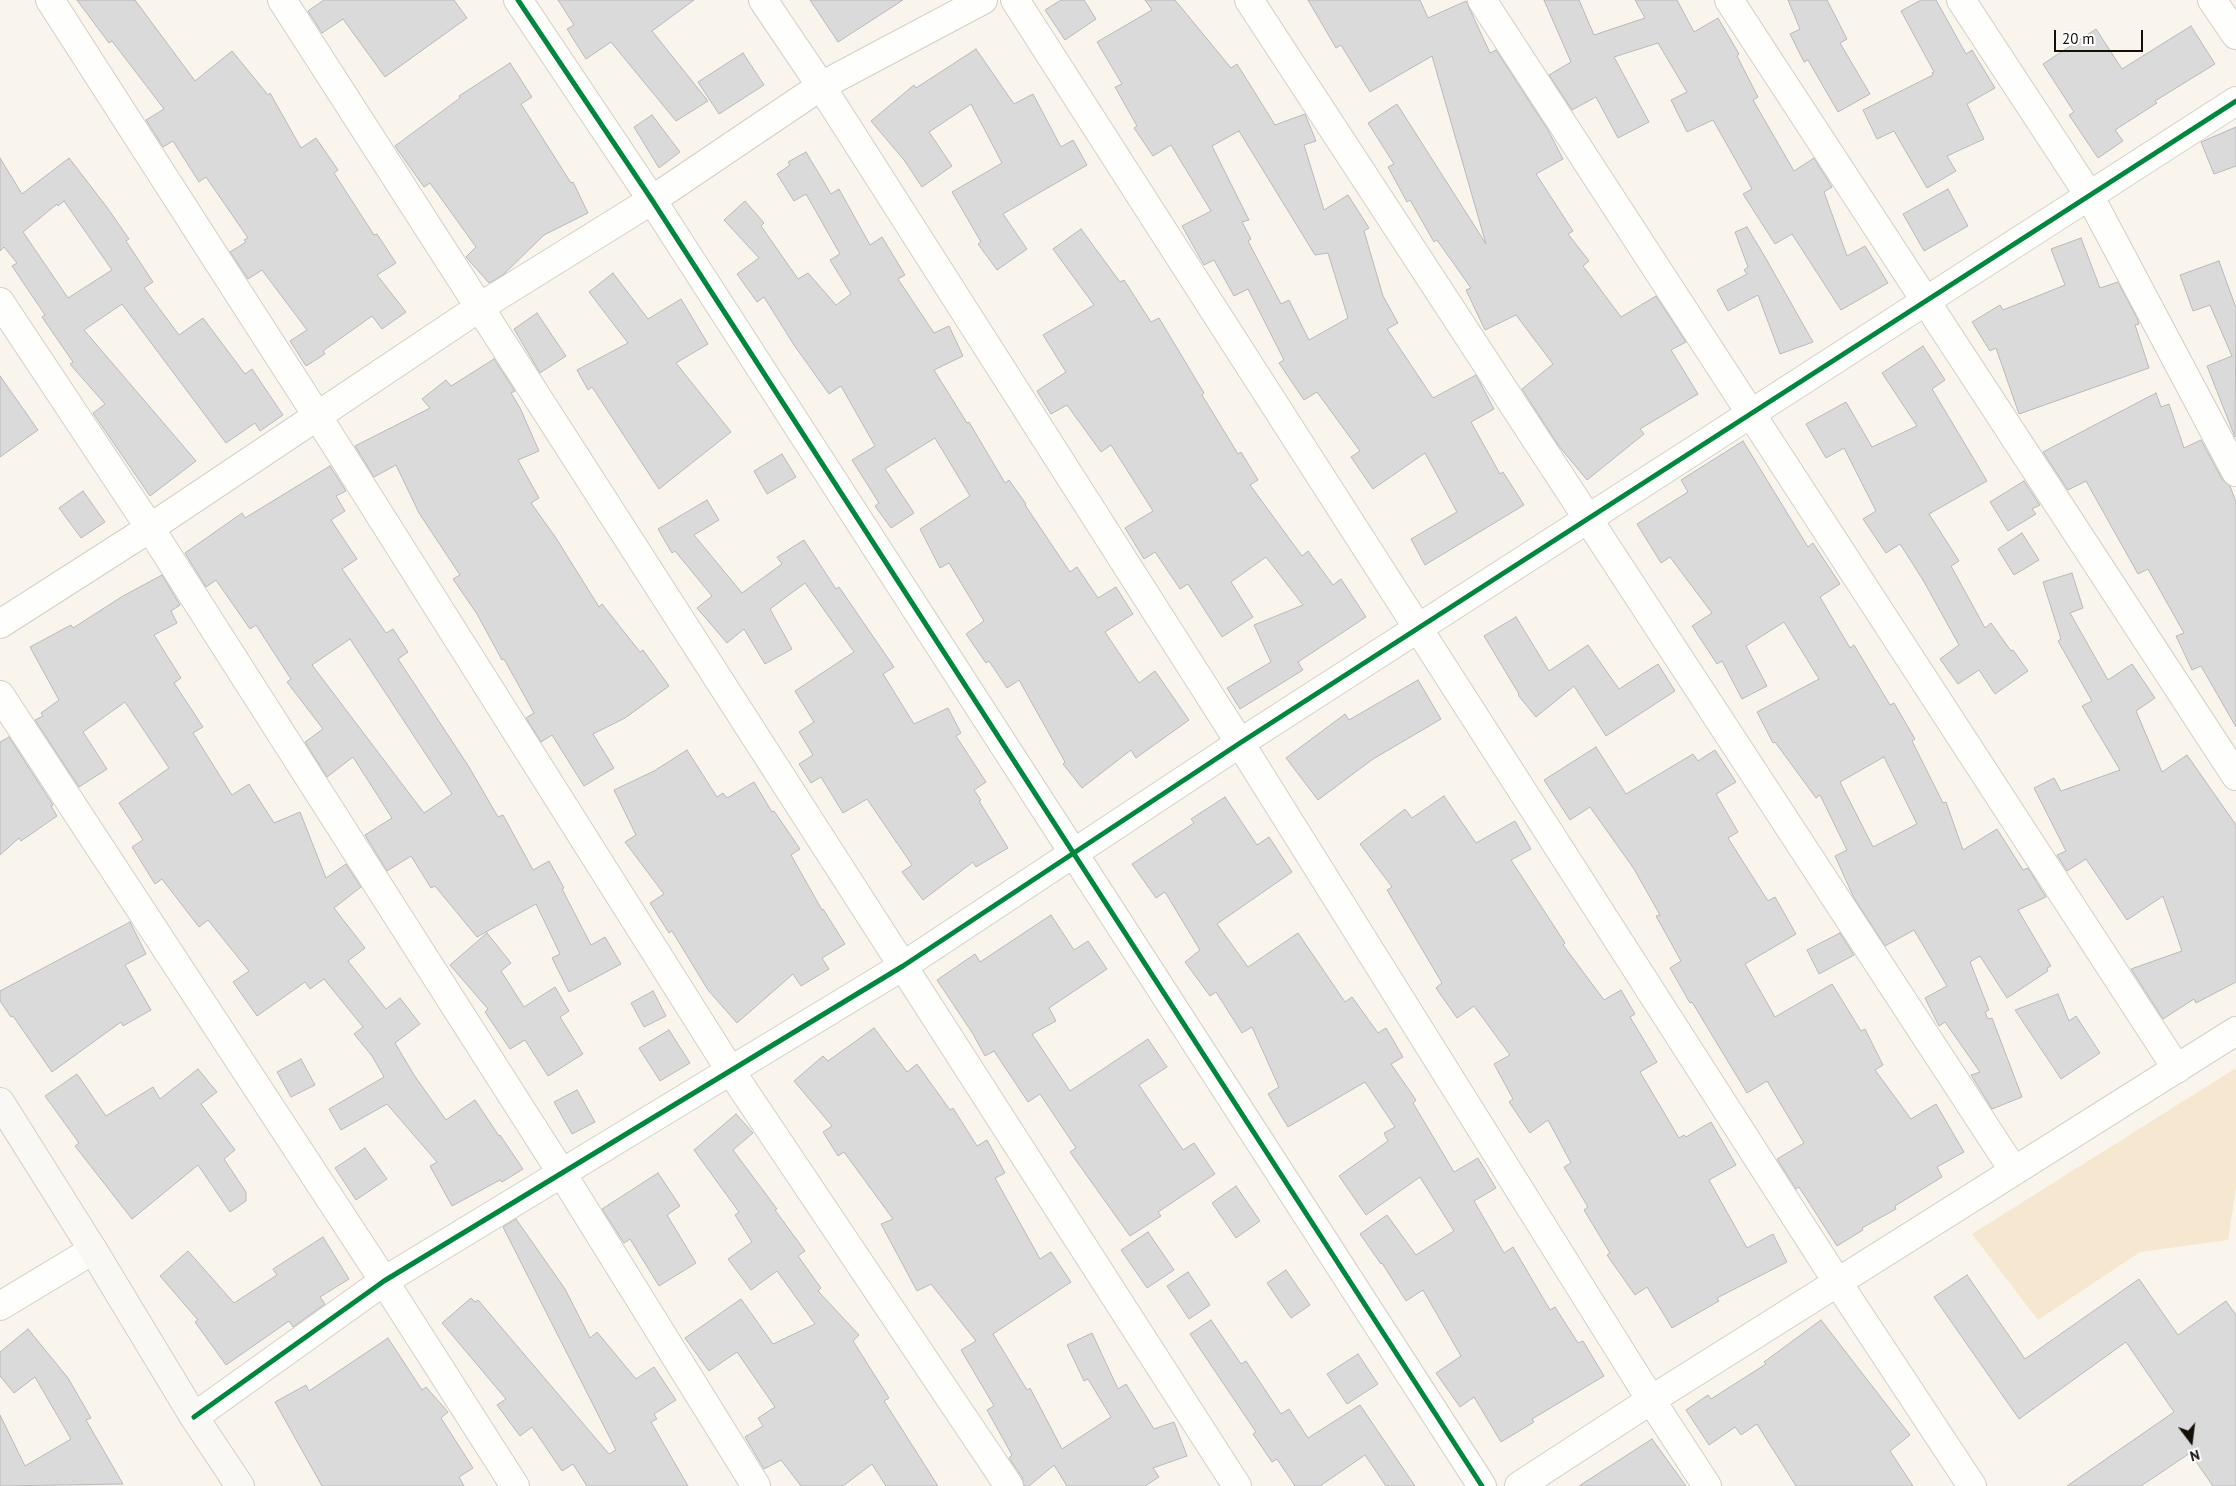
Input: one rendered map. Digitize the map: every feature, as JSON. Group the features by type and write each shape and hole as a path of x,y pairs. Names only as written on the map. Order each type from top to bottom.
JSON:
{"main road":[{"path":"0,1102 93,1250 194,1417 240,1486"}],"street":[{"path":"50,0 318,416 730,1070 1009,1486"},
{"path":"282,0 1237,1486"},
{"path":"518,0 652,200 1482,1486"},
{"path":"763,0 821,86 1240,743 1651,1400 1707,1486"},
{"path":"0,624 150,528 480,307 652,200 821,86 983,0"},
{"path":"1015,0 1838,1283 1972,1486"},
{"path":"1249,0 2014,1171"},
{"path":"1482,0 2176,1069"},
{"path":"1729,0 2236,776"},
{"path":"1961,0 2088,195 2236,472"},
{"path":"2212,0 2236,35"},
{"path":"194,1417 384,1281 903,966 1240,743 2236,101"},
{"path":"0,302 150,528 561,1172 756,1486"},
{"path":"0,695 384,1281 515,1486"},
{"path":"1519,1486 1651,1400 2236,1031"},
{"path":"0,1306 93,1250"}],"shaded area":[{"path":"2236,1068 2236,1187 2228,1240 2140,1252 2038,1320 1972,1234"}],"building":[{"path":"77,0 135,0 195,81 232,51 268,95 270,93 301,148 316,138 338,170 334,173 374,235 377,234 396,263 377,275 406,312 382,329 372,316 323,351 325,354 306,366 290,341 307,330 262,270 248,279 230,252 246,242 244,240 248,238 206,177 199,182 173,141 163,147 146,120 164,109 112,41 109,43"},
{"path":"324,0 454,0 467,18 385,77 343,19 322,33 308,11"},
{"path":"558,0 694,0 652,31 708,101 676,121 611,42 586,59 567,29 574,25"},
{"path":"810,0 903,0 838,42"},
{"path":"1061,0 1084,0 1096,19 1065,40 1045,10"},
{"path":"1145,0 1175,0 1231,68 1237,64 1275,125 1305,114 1316,141 1304,145 1324,210 1348,195 1369,228 1364,231 1383,296 1398,323 1387,329 1433,398 1476,375 1494,409 1471,422 1500,474 1503,472 1524,505 1425,565 1411,539 1457,512 1425,453 1373,489 1351,457 1360,451 1317,392 1304,400 1279,363 1284,360 1248,289 1234,296 1214,260 1204,265 1182,226 1211,211 1171,145 1153,156 1134,128 1137,126 1115,87 1122,84 1097,42 1152,10","holes":["1239,131 1315,255 1328,253 1348,318 1309,340 1289,300 1281,304 1248,241 1251,239 1242,222 1249,220 1212,146"]},
{"path":"1308,0 1420,0 1428,18 1466,1 1490,53 1496,50 1548,130 1563,159 1536,174 1573,231 1568,234 1589,261 1583,266 1621,317 1656,296 1686,342 1671,350 1698,394 1640,429 1644,434 1587,480 1558,445 1522,389 1553,364 1516,315 1485,330 1466,290 1471,288 1437,240 1434,242 1410,200 1407,202 1388,167 1394,164 1368,123 1397,104 1486,244 1432,56 1370,92 1341,45 1336,48"},
{"path":"1544,0 1579,0 1594,35 1645,18 1635,0 1677,0 1694,32 1718,18 1739,54 1737,56 1758,97 1753,100 1794,171 1814,158 1832,187 1824,192 1847,256 1865,246 1888,283 1841,310 1792,234 1775,244 1743,194 1752,189 1713,120 1687,132 1671,100 1687,92 1658,43 1614,57 1649,122 1618,138 1596,97 1572,110 1549,75 1571,62"},
{"path":"1788,0 1827,0 1847,39 1840,43 1870,94 1838,112 1808,60 1804,62 1790,34 1800,29"},
{"path":"1921,0 1936,0 1966,54 1972,50 1995,88 1967,104 1984,139 1947,156 1956,171 1927,188 1894,131 1877,139 1863,110 1933,75 1932,73 1934,72 1901,11"},
{"path":"2191,26 2215,64 2155,101 2157,103 2115,130 2123,141 2098,158 2069,115 2074,112 2043,64 2096,29 2122,69"},
{"path":"976,49 1014,104 1033,94 1061,147 1073,140 1087,165 1003,214 1027,249 997,270 978,244 981,242 952,192 1002,163 971,104 929,132 952,166 922,187 904,160 871,121 914,85 916,88"},
{"path":"743,53 764,85 719,114 698,82"},
{"path":"510,63 532,97 521,104 571,183 573,182 588,213 544,235 503,275 489,283 466,257 476,247 430,183 424,187 395,146 460,98 459,96"},
{"path":"652,115 680,152 659,168 634,127"},
{"path":"2236,127 2236,166 2214,174 2201,142"},
{"path":"806,152 831,194 839,189 870,245 882,237 905,275 898,279 934,333 949,326 963,356 934,370 967,423 969,422 1005,483 1009,480 1070,572 1077,567 1098,598 1116,587 1133,614 1105,632 1139,683 1155,671 1189,720 1136,758 1131,750 1082,788 1063,764 1065,762 1019,680 1007,688 989,661 986,663 966,634 984,621 949,563 940,568 920,529 970,496 935,438 885,469 914,513 891,528 875,506 879,503 852,460 875,446 841,386 829,394 794,345 764,297 757,302 737,274 759,258 724,220 745,201 764,223 761,226 798,279 808,273 836,305 851,294 830,260 840,254 806,194 794,201 777,174 790,165 788,162"},
{"path":"0,158 22,194 69,158 129,239 126,241 153,282 144,288 179,335 203,318 245,374 252,369 283,415 260,431 255,423 226,443 122,304 84,330 196,461 150,496 93,413 105,404 70,364 73,362 42,317 45,315 12,266 17,263 4,247 0,251","holes":["64,201 112,270 68,298 23,232 57,204 58,206"]},
{"path":"1948,189 1968,226 1924,251 1903,214"},
{"path":"1747,227 1813,342 1780,354 1758,295 1728,311 1717,290 1747,274 1744,270 1748,267 1735,232"},
{"path":"1081,229 1120,282 1124,280 1151,322 1159,318 1238,454 1241,452 1258,480 1250,485 1302,556 1308,551 1333,585 1341,579 1366,617 1298,662 1303,670 1240,709 1227,688 1271,662 1254,625 1303,605 1266,557 1231,582 1253,617 1222,637 1188,584 1180,589 1155,552 1144,559 1125,528 1153,511 1111,445 1101,452 1067,405 1051,414 1037,391 1066,372 1043,335 1094,305 1053,249"},
{"path":"2081,238 2100,288 2118,282 2137,318 2139,324 2135,325 2149,368 2019,414 1996,348 1990,351 1972,322 2000,305 2003,310 2065,285 2051,249"},
{"path":"2219,261 2236,308 2235,437 2207,366 2232,356 2210,305 2193,311 2180,275"},
{"path":"613,273 648,319 681,299 708,344 676,363 731,432 659,489 592,387 588,390 577,370 628,343 589,292"},
{"path":"537,313 566,356 540,373 514,329"},
{"path":"1923,346 1945,380 1932,389 1987,481 1929,514 1959,561 1951,566 1985,628 1991,623 2028,671 1995,694 1979,670 1958,684 1940,659 1959,645 1923,580 1900,544 1886,553 1863,519 1876,511 1844,448 1826,458 1806,424 1846,402 1872,447 1917,426 1882,373"},
{"path":"494,359 515,391 511,393 520,408 539,451 518,460 539,498 531,503 556,538 599,607 602,604 640,652 643,650 669,686 625,718 593,734 614,768 584,786 552,735 541,742 526,718 534,713 477,614 453,579 460,575 419,513 396,465 374,477 355,446 430,408 422,399 446,380 451,386"},
{"path":"0,376 38,430 0,457"},
{"path":"2156,393 2161,407 2169,404 2184,448 2201,440 2222,479 2230,486 2236,502 2236,727 2201,666 2192,670 2176,636 2184,633 2148,569 2138,574 2086,481 2068,490 2043,452"},
{"path":"1743,441 1808,547 1813,543 1840,584 1820,597 1850,648 1854,645 1890,705 1894,703 1915,739 1912,741 1943,803 1946,802 1963,850 1997,829 2023,870 2028,868 2046,897 2018,910 2051,966 2047,968 2048,971 2007,998 1980,956 1970,962 1989,1010 1985,1012 1988,1019 1992,1018 2022,1097 1992,1109 1971,1075 1980,1072 1945,1022 1939,1026 1925,998 1947,986 1914,930 1885,946 1854,898 1835,856 1847,850 1820,795 1816,798 1775,742 1773,743 1757,712 1819,679 1784,622 1746,646 1767,686 1742,699 1722,661 1717,664 1692,626 1712,613 1670,557 1661,563 1637,524 1688,492 1681,480","holes":["1884,757 1917,824 1873,847 1840,782"]},
{"path":"782,454 796,477 767,494 754,471"},
{"path":"330,466 346,491 336,496 345,511 331,520 357,559 342,569 386,633 393,629 408,652 398,659 469,767 498,817 503,815 533,870 549,861 591,945 605,937 621,964 569,992 552,958 560,954 536,904 477,937 435,886 431,888 411,856 387,871 365,835 392,818 353,757 327,777 305,742 323,729 287,682 291,679 256,625 250,629 216,580 206,587 185,553 242,513 245,518","holes":["350,639 452,794 424,813 312,665"]},
{"path":"2024,481 2040,505 2032,509 2036,514 2008,531 1990,502"},
{"path":"83,491 105,522 81,538 59,508"},
{"path":"707,500 719,520 694,535 742,593 782,564 777,557 804,540 836,589 839,587 894,667 883,674 914,724 948,708 961,733 956,736 986,782 974,790 1008,848 976,867 973,862 923,900 902,872 912,865 867,799 843,813 821,777 811,783 799,764 813,755 799,732 814,722 795,691 854,652 805,583 770,609 792,649 765,664 744,629 727,643 697,608 712,596 675,551 672,553 658,529"},
{"path":"2022,533 2039,560 2014,575 1998,549"},
{"path":"2072,573 2083,608 2070,613 2108,680 2132,664 2155,698 2136,711 2162,772 2187,755 2236,825 2236,982 2196,1003 2194,999 2163,1019 2131,969 2182,951 2163,896 2127,920 2086,859 2067,871 2057,855 2066,851 2034,788 2054,778 2061,791 2120,770 2082,706 2092,701 2058,641 2061,639 2043,582"},
{"path":"162,575 180,605 171,611 177,623 154,635 181,678 174,683 203,727 193,733 232,795 249,784 274,823 300,812 326,878 346,864 361,887 334,908 365,948 348,961 386,1009 400,998 420,1024 395,1043 414,1075 446,1120 475,1100 500,1135 523,1169 502,1182 500,1180 452,1206 430,1166 437,1162 387,1104 341,1130 329,1109 384,1077 372,1056 354,1034 363,1027 324,979 310,989 305,982 257,1016 233,982 249,971 208,920 199,927 162,879 155,884 132,847 143,840 119,803 169,768 125,702 83,732 107,769 79,787 35,720 43,716 41,713 59,700 30,647 71,625 73,628 123,596"},
{"path":"1516,617 1549,671 1588,645 1619,689 1658,664 1675,691 1606,736 1574,686 1536,717 1518,695 1484,636"},
{"path":"1418,680 1441,719 1373,759 1318,800 1286,758 1345,714 1349,720"},
{"path":"9,737 53,805 51,806 57,816 21,841 19,838 0,855 0,742"},
{"path":"1596,747 1626,794 1693,754 1698,761 1715,750 1736,782 1716,794 1738,832 1728,838 1768,901 1775,897 1796,934 1745,964 1775,1017 1832,984 1861,1031 1865,1029 1883,1065 1875,1070 1911,1119 1936,1104 1964,1152 1937,1167 1942,1177 1895,1206 1896,1209 1862,1228 1863,1230 1837,1246 1799,1187 1796,1189 1777,1159 1804,1143 1767,1081 1747,1093 1692,1002 1690,1003 1670,968 1681,961 1656,916 1660,915 1634,869 1590,807 1570,820 1544,780"},
{"path":"687,750 717,797 723,793 727,798 754,782 772,812 774,811 800,849 791,855 822,910 845,944 822,958 829,969 801,986 793,974 737,1023 708,990 672,931 669,933 650,903 664,894 625,842 636,835 614,790 654,771"},
{"path":"1444,796 1476,843 1515,821 1531,849 1511,860 1565,943 1563,945 1604,1000 1621,990 1635,1014 1630,1017 1657,1062 1640,1072 1679,1138 1684,1135 1686,1137 1711,1122 1736,1165 1709,1180 1747,1248 1773,1234 1787,1262 1717,1298 1719,1301 1672,1328 1647,1287 1635,1295 1607,1255 1610,1253 1584,1210 1588,1207 1564,1167 1571,1163 1548,1120 1530,1133 1509,1102 1513,1099 1494,1064 1510,1055 1474,1006 1457,1018 1436,988 1442,983 1387,890 1392,887 1360,844 1405,809 1412,818"},
{"path":"1225,797 1257,845 1269,837 1292,872 1217,924 1248,967 1298,933 1345,1002 1352,997 1378,1033 1386,1028 1403,1057 1391,1064 1416,1100 1413,1103 1454,1172 1478,1158 1496,1188 1474,1201 1504,1253 1513,1247 1550,1310 1555,1307 1578,1343 1583,1341 1604,1376 1532,1419 1534,1422 1501,1442 1474,1397 1460,1407 1436,1373 1461,1356 1423,1290 1406,1301 1382,1263 1360,1234 1387,1215 1416,1255 1454,1231 1420,1177 1366,1215 1339,1176 1388,1141 1384,1133 1395,1127 1365,1082 1288,1127 1268,1094 1279,1087 1252,1027 1242,1033 1216,992 1210,996 1185,962 1200,950 1165,892 1156,898 1132,864 1194,823 1191,819"},
{"path":"1051,915 1074,950 1088,941 1107,969 1049,1008 1056,1021 1032,1034 1070,1091 1148,1039 1167,1067 1139,1085 1183,1150 1194,1143 1215,1174 1158,1212 1161,1216 1130,1236 1070,1152 1076,1148 1040,1094 1028,1102 994,1051 985,1056 973,1034 937,980 975,954 980,962"},
{"path":"130,922 146,954 125,965 151,1010 123,1026 121,1022 52,1072 13,1016 11,1017 0,1001 0,991"},
{"path":"487,933 511,963 501,971 524,1007 555,987 569,1011 560,1017 583,1054 548,1076 525,1040 510,1049 485,1012 488,1009 450,965"},
{"path":"1840,933 1854,955 1819,974 1807,950"},
{"path":"653,991 666,1016 644,1027 631,1003"},
{"path":"2058,994 2069,1021 2076,1016 2100,1053 2061,1079 2015,1010"},
{"path":"874,1028 907,1072 917,1064 950,1110 953,1108 977,1146 987,1140 1005,1173 995,1178 1040,1259 1051,1252 1071,1282 993,1334 1027,1390 1030,1388 1062,1449 1111,1417 1088,1379 1084,1381 1067,1345 1092,1333 1118,1389 1126,1384 1154,1429 1174,1422 1187,1456 1153,1468 1159,1477 1145,1486 1067,1486 1054,1465 1029,1486 1024,1486 1022,1477 1009,1458 1012,1455 987,1410 994,1406 961,1350 976,1341 931,1284 917,1291 881,1224 893,1219 844,1152 838,1156 823,1132 832,1126 794,1081 823,1056 828,1061"},
{"path":"669,1030 690,1063 660,1081 639,1048"},
{"path":"301,1059 315,1085 291,1097 277,1072"},
{"path":"198,1069 217,1092 201,1104 235,1150 224,1159 246,1192 246,1201 230,1212 198,1165 132,1219 75,1146 79,1143 45,1096 77,1074 106,1116 153,1087 160,1099"},
{"path":"577,1090 595,1122 572,1134 554,1102"},
{"path":"736,1114 753,1133 733,1150 777,1209 775,1210 805,1251 798,1256 821,1288 818,1291 859,1335 853,1341 889,1398 884,1401 938,1486 886,1486 872,1464 843,1486 801,1486 781,1460 764,1469 745,1437 763,1426 758,1418 775,1407 737,1352 709,1371 685,1338 741,1299 773,1344 815,1324 777,1271 751,1290 728,1259 752,1242 735,1215 739,1212 694,1150"},
{"path":"365,1148 387,1179 356,1200 335,1168"},
{"path":"658,1173 680,1206 667,1215 696,1263 659,1286 630,1239 624,1243 602,1209"},
{"path":"1236,1186 1260,1221 1236,1238 1212,1203"},
{"path":"516,1219 565,1289 590,1338 597,1332 636,1379 654,1367 676,1400 654,1414 657,1419 651,1422 688,1486 587,1486 573,1464 562,1471 532,1427 520,1436 497,1405 506,1399 442,1323 471,1298 475,1302 478,1300 609,1454 616,1450 503,1227"},
{"path":"1148,1232 1174,1270 1147,1288 1121,1250"},
{"path":"323,1237 349,1279 320,1297 325,1304 293,1327 289,1321 226,1365 195,1322 198,1320 160,1276 188,1251 234,1303 277,1275 273,1269"},
{"path":"1286,1270 1310,1305 1291,1318 1267,1283"},
{"path":"1188,1272 1210,1305 1189,1319 1167,1286"},
{"path":"1967,1275 2025,1359 2139,1279 2178,1335 2226,1301 2236,1315 2236,1486 2213,1486 2190,1453 2141,1486 2067,1486 2174,1412 2126,1342 2019,1419 1934,1297"},
{"path":"1211,1320 1241,1364 1246,1361 1281,1414 1289,1409 1308,1438 1360,1405 1415,1486 1386,1486 1365,1455 1320,1486 1295,1486 1277,1459 1272,1462 1253,1434 1256,1432 1190,1334"},
{"path":"1821,1320 1910,1435 1890,1451 1913,1486 1796,1486 1757,1424 1741,1435 1735,1427 1709,1445 1686,1410 1708,1395 1711,1399 1766,1364 1764,1362"},
{"path":"28,1329 68,1378 91,1418 86,1420 123,1484 0,1486 0,1415 25,1466 71,1439 35,1377 14,1393 0,1376 0,1352"},
{"path":"388,1338 422,1390 426,1387 448,1412 441,1418 473,1468 459,1477 464,1486 322,1486 275,1402 306,1385 309,1391"},
{"path":"1358,1354 1378,1384 1347,1404 1327,1374"},
{"path":"1652,1439 1686,1486 1579,1486"}],"cycle path":[{"path":"518,0 652,200 1482,1486"},
{"path":"194,1417 384,1281 903,966 1240,743 2236,101"}]}
